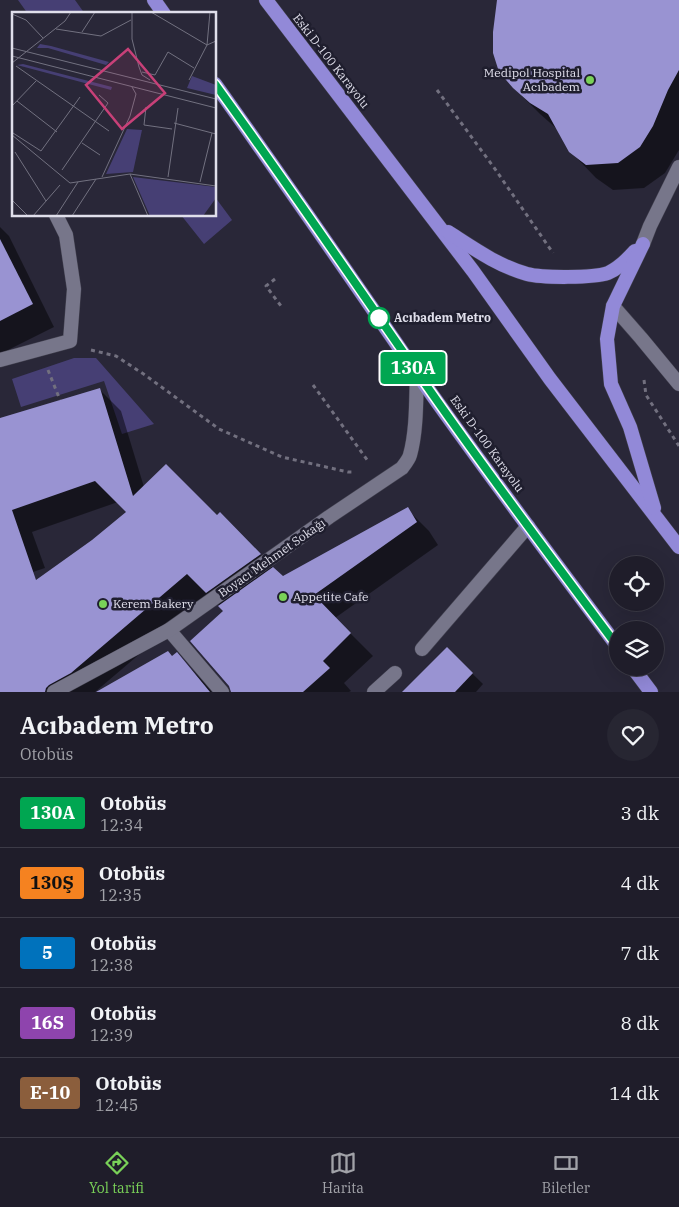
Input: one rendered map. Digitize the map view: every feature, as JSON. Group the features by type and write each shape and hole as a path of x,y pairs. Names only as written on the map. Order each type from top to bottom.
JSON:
{"highway":[{"path":"154,0 163,12"},
{"name":"Eski D-100 Karayolu","path":"266,0 473,271 550,378 679,547"},
{"name":"Eski D-100 Karayolu","path":"216,85 417,372 609,634"},
{"path":"438,226 504,265 528,275 560,277 607,273 621,266 643,244"},
{"path":"643,244 613,306 607,339 611,384 630,427 656,516"},
{"path":"639,676 651,692"}],"street":[{"path":"643,244 679,167"},
{"path":"0,360 70,341 74,289 66,235 56,216"},
{"path":"613,306 679,384"},
{"name":"Boyacı Mehmet Sokağı","path":"54,692 169,630 402,468 410,456 415,420 417,372"},
{"path":"422,649 528,526"},
{"path":"169,630 222,692"},
{"path":"374,692 395,673"}],"path":[{"path":"437,90 495,168 552,252 558,256"},
{"path":"275,279 266,286 281,306"},
{"path":"95,352 116,356 219,429 282,457 348,472"},
{"path":"47,368 60,400"},
{"path":"313,385 369,462"}],"shaded area":[{"path":"18,0 75,0 84,12 27,12"},
{"path":"216,198 232,220 204,244 182,216 216,216"},
{"path":"74,358 96,358 154,424 122,434 104,381 21,407 12,379"}],"building":[{"name":"Medipol Hospital Acıbadem","path":"497,0 679,0 679,70 668,90 653,126 640,147 618,163 586,165 569,152 548,114 530,103 499,72 493,53 493,32"},
{"path":"0,239 33,304 0,321"},
{"path":"100,388 133,496 166,464 217,515 220,512 261,554 206,593 187,574 71,673 49,685 45,692 0,692 0,418","holes":["95,481 126,512 92,540 36,580 12,510"]},
{"path":"408,507 417,522 314,595 351,633 323,661 330,668 303,692 231,692 229,686 190,641 223,611 218,606 273,567 283,576"},
{"path":"447,647 473,673 455,692 402,692"},
{"path":"168,651 172,656 177,652 210,692 96,692"}],"bus line":[{"name":"130A","path":"216,85 417,372 609,635"}],"place":[{"name":"Medipol Hospital Acıbadem","path":"590,80"},
{"name":"Acıbadem Metro","path":"379,318"},
{"name":"Appetite Cafe","path":"283,597"},
{"name":"Kerem Bakery","path":"103,604"}]}
